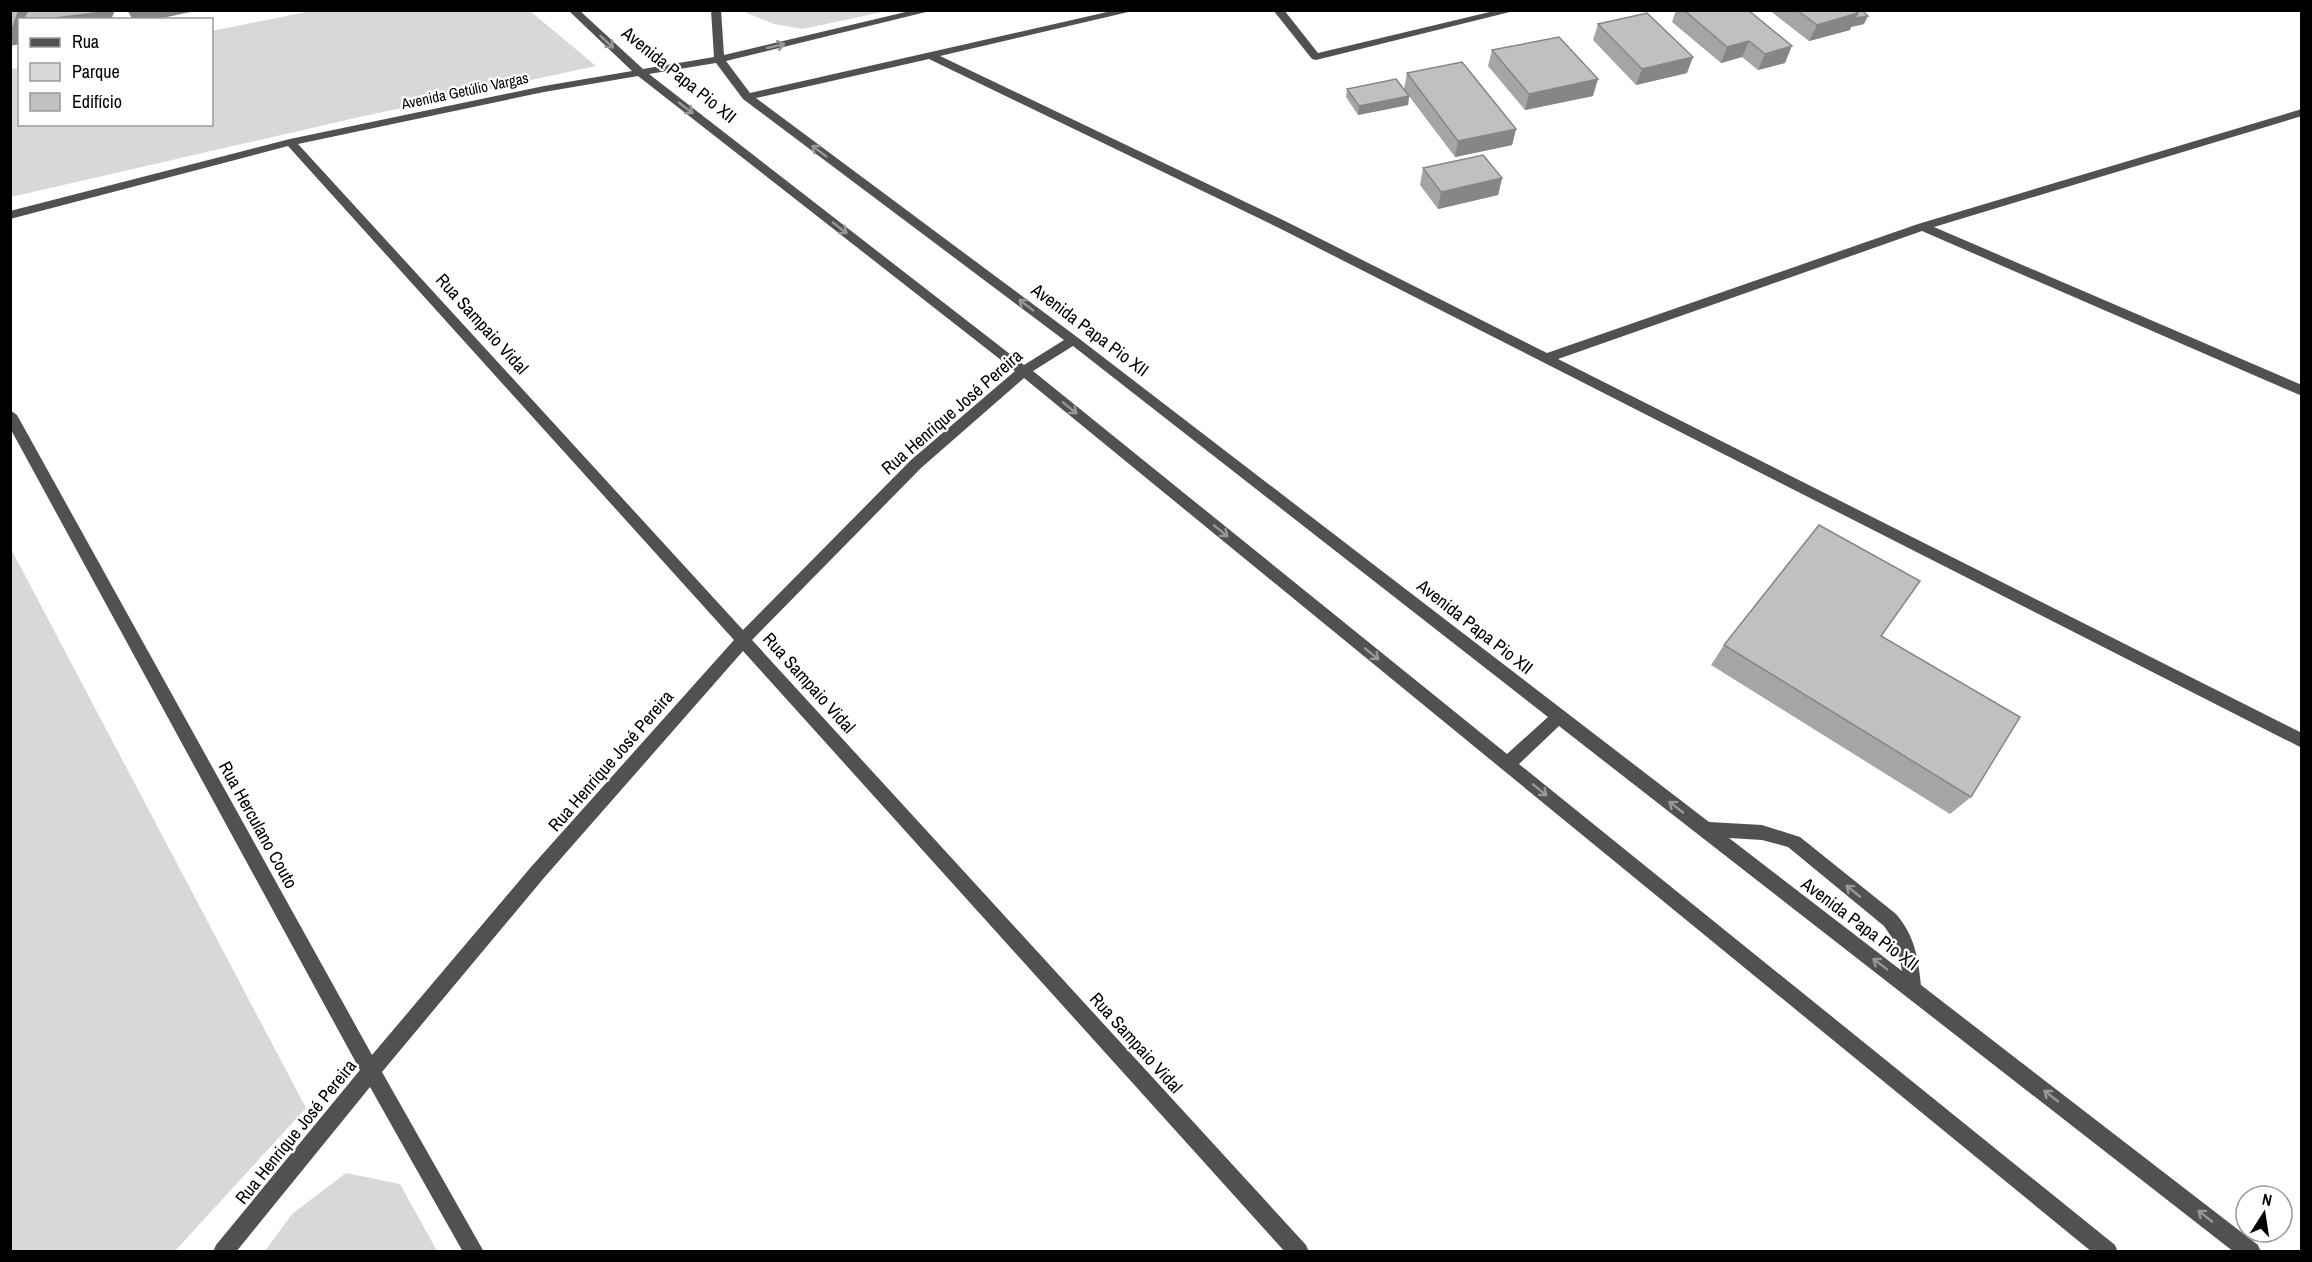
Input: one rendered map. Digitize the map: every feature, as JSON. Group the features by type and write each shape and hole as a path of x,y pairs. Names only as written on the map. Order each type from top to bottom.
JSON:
{"street":[{"name":"Avenida Papa Pio XII","path":"716,10 719,59 747,97 1073,340 2251,1251"},
{"name":"Avenida Getúlio Vargas","path":"10,215 290,142 544,89 719,59 929,10"},
{"path":"747,97 1132,10"},
{"path":"1278,10 1316,57 1513,10"},
{"name":"Avenida Papa Pio XII","path":"574,11 640,72 1024,371 2108,1251"},
{"path":"931,56 1283,225 2301,741"},
{"path":"1546,358 1922,227 2301,112"},
{"name":"Rua Sampaio Vidal","path":"290,142 1299,1251"},
{"path":"1922,227 2301,392"},
{"name":"Rua Henrique José Pereira","path":"223,1251 370,1071 537,873 743,640 916,464 1024,371 1073,340"},
{"name":"Rua Herculano Couto","path":"10,415 370,1071 474,1251"},
{"path":"1508,764 1559,716"},
{"path":"1706,830 1761,831 1794,842 1890,920 1903,934 1909,952 1912,988"}],"green space":[{"path":"316,10 530,11 596,66 351,119 11,197 11,69 18,68 18,126 213,126 213,31"},
{"path":"746,10 887,11 803,29 774,24 747,13"},
{"path":"11,549 306,1108 175,1251 11,1251"},
{"path":"346,1173 400,1184 437,1251 265,1251 292,1214"}],"building":[{"path":"10,10 19,10 13,27 10,27"},
{"path":"28,10 97,10 95,13 55,18 24,18"},
{"path":"1684,10 1748,10 1792,46 1765,54 1749,41 1727,47"},
{"path":"1797,10 1854,10 1858,13 1817,25"},
{"path":"1854,10 1862,10 1868,16 1855,18 1858,13"},
{"path":"1647,13 1693,57 1642,69 1598,24"},
{"path":"1559,37 1598,79 1529,94 1492,50"},
{"path":"1462,62 1516,129 1458,141 1407,73"},
{"path":"1396,79 1409,96 1359,106 1347,89"},
{"path":"1483,155 1502,178 1441,192 1423,168"},
{"path":"1819,525 1920,581 1881,636 2020,717 1971,797 1724,645"}]}
